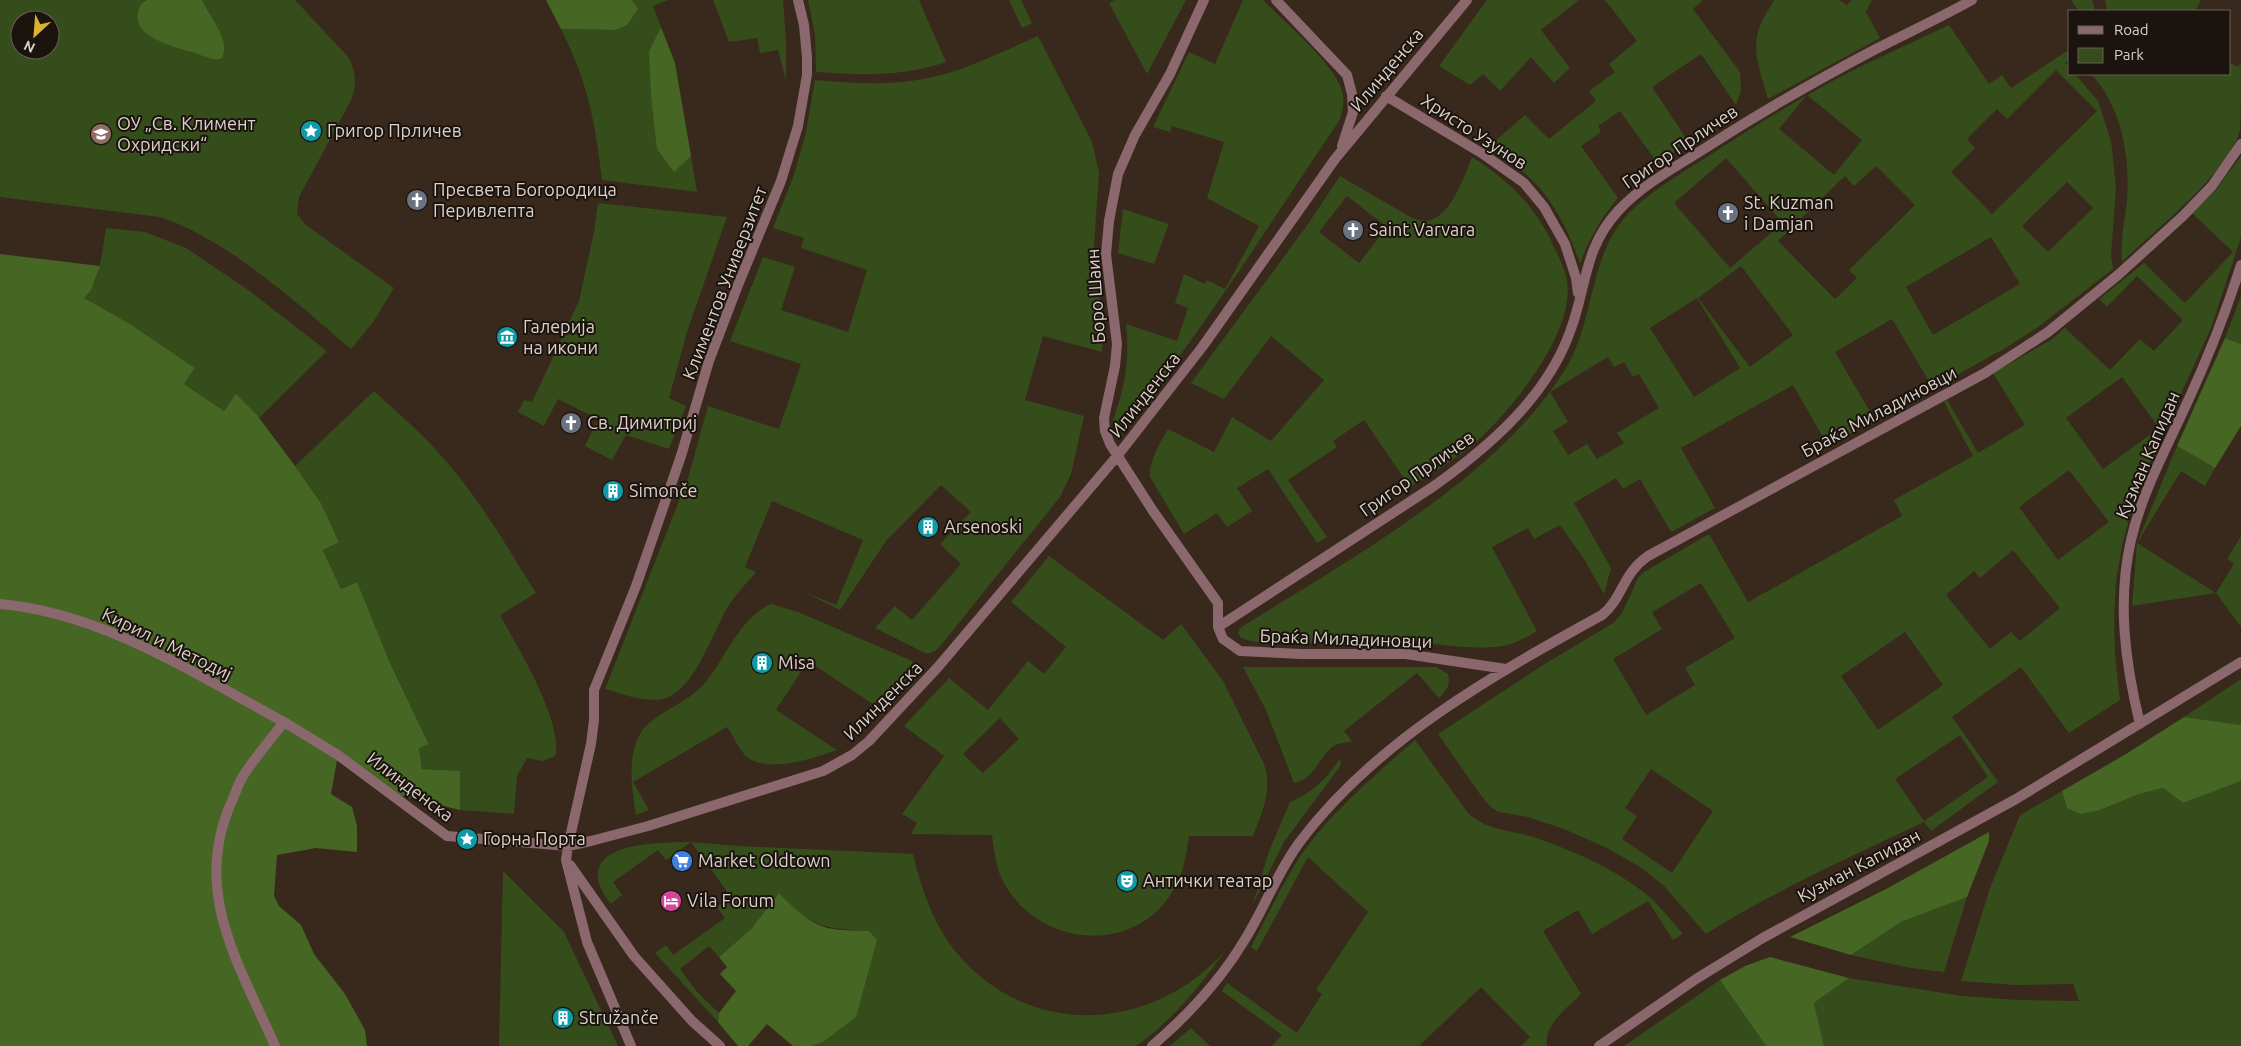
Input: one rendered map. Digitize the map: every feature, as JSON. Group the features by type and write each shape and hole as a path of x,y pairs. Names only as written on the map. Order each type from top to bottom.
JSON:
{"street":[{"name":"Климентов Универзитет","path":"566,860 591,744 594,720 594,690 636,586 681,456 709,361 781,181 798,126 807,75 807,57 804,25 798,0"},
{"name":"Боро Шаин","path":"1118,456 1105,431 1104,418 1115,366 1117,344 1106,254 1109,221 1118,174 1135,135 1173,67 1204,0"},
{"path":"1276,0 1347,75 1352,94 1353,112 1347,133 1336,158"},
{"name":"Илинденска","path":"284,722 338,755 447,836 568,846 648,826 803,778 830,768 852,755 893,717 938,667 1118,456 1203,346 1336,158 1467,0"},
{"name":"Григор Прличев","path":"1218,626 1434,486 1488,444 1521,410 1551,370 1563,349 1576,314 1583,278 1598,241 1607,225 1633,197 1655,180 1760,113 1874,50 1972,0"},
{"name":"Христо Узунов","path":"1386,96 1490,158 1512,173 1534,194 1554,225 1571,261 1578,291 1576,314"},
{"name":"Браќа Миладиновци","path":"1152,1046 1188,1012 1226,969 1244,941 1291,855 1347,787 1420,727 1506,669 1602,615 1612,606 1632,569 1648,556 1985,374 2048,332 2118,275 2183,216 2212,186 2241,144"},
{"name":"Кузман Капидан","path":"2140,724 2128,672 2125,644 2126,575 2131,539 2150,484 2198,380 2224,315 2241,265"},
{"path":"1118,456 1153,511 1216,598 1219,608 1218,626"},
{"name":"Кирил и Методиј","path":"0,604 36,609 106,630 194,673 284,722"},
{"name":"Браќа Миладиновци","path":"1218,626 1223,639 1240,652 1406,654 1506,669"},
{"name":"Кузман Капидан","path":"1599,1046 1696,979 1753,943 2016,799 2241,662"},
{"path":"275,1046 228,936 220,909 215,874 220,832 244,774 284,722"},
{"path":"566,860 587,942 631,1046"},
{"path":"566,860 634,956 692,1021 720,1046"}],"green space":[{"path":"0,0 295,0 349,58 354,70 354,92 299,197 297,214 306,225 394,288 374,321 351,349 236,256 186,227 160,217 0,197"},
{"path":"147,0 202,0 224,43 222,58 207,58 156,40 148,34 138,21 139,8"},
{"path":"546,0 632,0 638,9 627,25 615,30 561,29"},
{"path":"632,0 668,0 653,6 661,27 649,51 674,171 691,156 697,192 602,180 589,103 578,67 561,29 615,30 638,10"},
{"path":"713,0 783,0 786,80 778,50 760,53 757,38 729,42"},
{"path":"808,0 919,0 946,62 898,73 849,74 816,72 815,34"},
{"path":"1009,0 1021,0 1032,23 1022,28"},
{"path":"1115,0 1186,0 1147,74 1109,3"},
{"path":"1243,0 1263,0 1319,56 1337,80 1342,91 1342,114 1210,314 1126,425 1118,428 1113,424 1113,420 1126,373 1126,324 1177,341 1188,308 1175,303 1184,274 1205,284 1207,280 1225,289 1259,226 1207,198 1224,142 1172,126 1170,132 1153,127 1189,52 1215,64"},
{"path":"1487,0 1579,0 1541,30 1570,68 1554,83 1531,57 1500,91 1483,74 1470,85 1439,66"},
{"path":"1605,0 1703,0 1693,9 1740,72 1741,91 1736,105 1701,54 1652,87 1686,138 1661,168 1620,111 1598,126 1601,132 1581,146 1618,198 1596,229 1580,264 1560,217 1538,186 1514,165 1487,148 1525,115 1549,139 1596,101 1589,91 1615,72 1609,64 1637,41"},
{"path":"1774,0 1839,0 1847,5 1851,0 1872,0 1866,12 1880,38 1768,99 1759,68 1756,44 1760,26"},
{"path":"2071,0 2092,0 2095,10 2078,10"},
{"path":"2105,0 2201,0 2196,10 2107,10"},
{"path":"1949,25 1989,84 2002,75 2011,88 2068,50 2068,61 2065,63 2068,66 2068,75 2076,75 2098,101 2111,141 2116,187 2111,256 2113,269 2038,327 2009,346 1933,388 1892,319 1835,352 1876,422 1827,444 1793,385 1681,448 1715,508 1671,532 1640,479 1623,489 1616,478 1574,503 1611,568 1604,594 1584,559 1560,525 1534,539 1528,528 1492,547 1537,631 1516,642 1503,646 1475,647 1393,640 1271,643 1241,638 1238,633 1240,628 1373,545 1461,481 1502,446 1537,408 1566,368 1576,349 1607,245 1618,227 1641,202 1678,175 1806,96 1779,129 1834,175 1862,140 1807,95 1858,68","holes":["2056,70 2097,111 1992,214 1951,172 1975,148 1967,139 1997,109 2007,119","1726,158 1783,223 1730,268 1674,203","1876,166 1915,205 1849,270 1857,278 1835,299 1778,241 1845,176 1854,186","2067,182 2093,208 2048,252 2022,226","1991,237 2020,284 1933,335 1906,287","1741,266 1793,335 1750,367 1698,298","1697,298 1740,368 1694,397 1650,328","1608,357 1614,367 1624,362 1633,377 1639,374 1659,408 1617,433 1624,443 1597,459 1587,444 1568,455 1553,431 1568,422 1550,392"]},
{"path":"661,27 675,63 691,156 674,172 657,149 651,95 649,51"},
{"path":"1038,36 1092,142 1099,173 1094,245 1103,330 1102,352 1043,336 1025,400 1084,416 1071,474 1060,497 942,644 935,651 927,654 875,628 895,606 912,620 961,564 940,544 971,512 941,485 886,541 840,610 802,591 836,605 863,540 772,501 745,567 756,572 727,608 702,659 685,684 676,693 659,700 635,698 605,689 688,478 708,406 779,429 801,364 730,341 763,257 795,267 781,310 848,332 867,270 801,248 804,238 773,228 794,175 806,132 815,80 882,83 923,79 967,67"},
{"path":"2241,62 2240,131 2232,148 2205,184 2122,262 2122,239 2128,183 2125,149 2117,117 2110,101 2092,75 2231,75 2231,64 2238,67"},
{"path":"2241,156 2241,237 2211,328 2143,477 2122,546 2116,581 2114,619 2115,655 2120,700 2069,733 2021,667 1952,717 1998,782 1931,831 1924,822 1786,888 1706,934 1664,886 1640,867 1607,848 1564,829 1528,817 1499,812 1492,808 1482,797 1438,734 1540,667 1613,623 1622,613 1638,578 1644,572 1709,534 1748,602 1902,516 1894,500 1973,456 1944,402 1947,400 1978,453 2025,425 1993,373 2051,340 2065,328 2110,370 2140,339 2154,351 2183,320 2137,276 2107,307 2099,299 2144,263 2185,303 2233,252 2192,213 2216,190","holes":["2122,377 2159,428 2103,469 2066,418","2069,470 2109,522 2058,560 2019,507","2013,550 2060,608 2020,641 2011,632 1990,649 1946,595 1974,571 1980,578","1701,583 1735,638 1685,668 1695,685 1646,715 1613,659 1662,629 1652,612","1905,632 1943,685 1878,730 1841,676","1960,735 1988,777 1924,821 1895,779","1651,769 1713,811 1672,873 1622,839 1637,816 1625,808"]},
{"path":"1472,157 1510,186 1531,208 1548,234 1567,281 1567,302 1561,324 1536,372 1520,394 1470,447 1410,487 1364,420 1333,441 1337,447 1288,480 1327,537 1317,543 1268,469 1237,488 1252,511 1227,527 1217,513 1184,534 1150,477 1153,458 1168,429 1214,452 1232,417 1271,441 1324,380 1271,336 1224,399 1191,383 1308,224 1340,176 1412,218 1426,221 1439,216 1451,202 1457,193","holes":["1347,196 1387,227 1359,263 1319,232"]},
{"path":"598,203 727,217 687,332 669,398 686,406 669,449 626,435 612,460 585,446 598,419 558,399 544,426 518,412 524,400 532,402 579,301 594,232"},
{"path":"1123,209 1169,224 1154,264 1118,253"},
{"path":"106,228 145,232 186,248 247,289 327,351 259,418 236,395 224,411 184,384 195,368 130,324 83,298 94,283 97,274"},
{"path":"0,254 100,266 91,290 84,298 130,324 195,368 184,384 224,411 236,394 257,415 321,503 339,542 323,550 341,589 357,582 390,663 429,744 419,748 422,769 460,771 460,810 390,793 338,755 331,794 352,807 357,826 357,852 316,848 277,855 274,896 279,906 301,925 314,954 345,994 365,1030 367,1046 0,1046"},
{"path":"2241,296 2241,344 2225,338"},
{"path":"2225,338 2241,344 2241,426 2215,468 2177,446"},
{"path":"374,391 411,424 458,476 493,525 536,593 500,615 546,705 553,724 556,742 555,756 543,761 527,758 517,776 514,814 460,810 460,771 422,769 419,748 429,743 390,663 356,582 341,589 323,549 339,542 321,503 295,466"},
{"path":"2177,446 2215,468 2205,486 2181,471 2137,543"},
{"path":"2241,536 2241,627 2216,593 2234,564 2227,559"},
{"path":"2137,543 2216,593 2132,606"},
{"path":"1049,556 1163,640 1181,624 1223,681 1264,764 1267,792 1263,810 1253,836 1189,836 1181,873 1171,894 1153,915 1131,928 1106,935 1081,935 1056,928 1033,916 1014,898 1000,875 992,835 911,834 917,823 902,814 944,756 904,726 949,678 988,710 1028,661 1044,674 1066,647 1011,602","holes":["1000,718 1019,739 983,773 963,754"]},
{"path":"771,604 798,612 910,660 914,663 911,674 879,708 808,661 776,710 837,750 803,761 776,765 764,764 744,754 727,727 633,782 649,810 636,815 632,785 632,765 635,745 644,728 694,694 710,677 740,630 759,611"},
{"path":"1243,667 1436,667 1448,674 1449,681 1446,690 1439,698 1417,673 1344,731 1352,741 1332,747 1311,773 1301,781 1294,783 1266,710"},
{"path":"2241,679 2241,725 2184,717"},
{"path":"2184,717 2241,725 2241,781 2183,803 2163,788 2139,794 2100,810 2081,814 2067,808 2062,791 2126,754"},
{"path":"1415,740 1468,813 1475,819 1492,827 1527,835 1550,843 1608,869 1646,894 1661,908 1683,934 1673,940 1648,901 1592,934 1578,910 1543,931 1581,994 1563,1011 1553,1024 1547,1038 1547,1046 1521,1046 1530,1037 1481,987 1419,1046 1272,1046 1282,1035 1222,991 1227,983 1297,1033 1322,994 1316,990 1368,912 1308,857 1257,951 1251,947 1284,884 1308,846 1351,798"},
{"path":"1340,759 1341,765 1284,842 1253,904 1269,851 1290,802 1318,785"},
{"path":"2241,781 2241,1046 1824,1046 1814,1003 1849,978 1962,996 2018,1000 2079,1001 2073,984 2015,985 1961,981 1990,888 2020,815 2062,791 2067,808 2100,810 2139,794 2163,788 2183,803"},
{"path":"1989,832 1989,841 1967,897 1901,922 1851,955 1790,937 1888,888"},
{"path":"691,842 913,854 920,880 934,917 955,951 984,980 1017,1000 1053,1012 1089,1015 1126,1011 1162,998 1195,978 1225,951 1185,1002 1162,1026 1136,1046 812,1046 823,1042 869,931 832,928 815,922 795,910 779,893 751,929 719,957 709,946 680,969 698,993 719,1013 718,1022 655,953 666,945 673,955 725,918 717,907 731,897"},
{"path":"691,842 666,860 658,850 613,882 622,895 611,904 602,891 598,876 601,864 609,856 636,846"},
{"path":"503,871 564,932 618,1046 499,1046"},
{"path":"779,893 803,916 817,924 837,930 869,931 877,940 856,1017 823,1042 812,1046 793,1046 767,1024 748,1046 738,1046 718,1022 719,1013 736,991 720,974 727,967 719,957 751,929"},
{"path":"1967,897 1944,972 1911,968 1851,955 1901,922"},
{"path":"1770,957 1849,978 1814,1003 1824,1046 1766,1046 1720,980 1745,966"},
{"path":"1720,980 1766,1046 1624,1046"},
{"path":"1191,1028 1210,1046 1170,1046"}],"place":[{"name":"Григор Прличев","path":"311,131"},
{"name":"ОУ „Св. Климент Охридски“","path":"101,134"},
{"name":"Пресвета Богородица Перивлепта","path":"417,200"},
{"name":"St. Kuzman i Damjan","path":"1728,213"},
{"name":"Saint Varvara","path":"1353,230"},
{"name":"Галерија на икони","path":"507,337"},
{"name":"Св. Димитриј","path":"571,423"},
{"name":"Simonče","path":"613,491"},
{"name":"Arsenoski","path":"928,527"},
{"name":"Misa","path":"762,663"},
{"name":"Горна Порта","path":"467,839"},
{"name":"Market Oldtown","path":"682,861"},
{"name":"Антички театар","path":"1127,881"},
{"name":"Vila Forum","path":"671,901"},
{"name":"Stružanče","path":"563,1018"}]}
